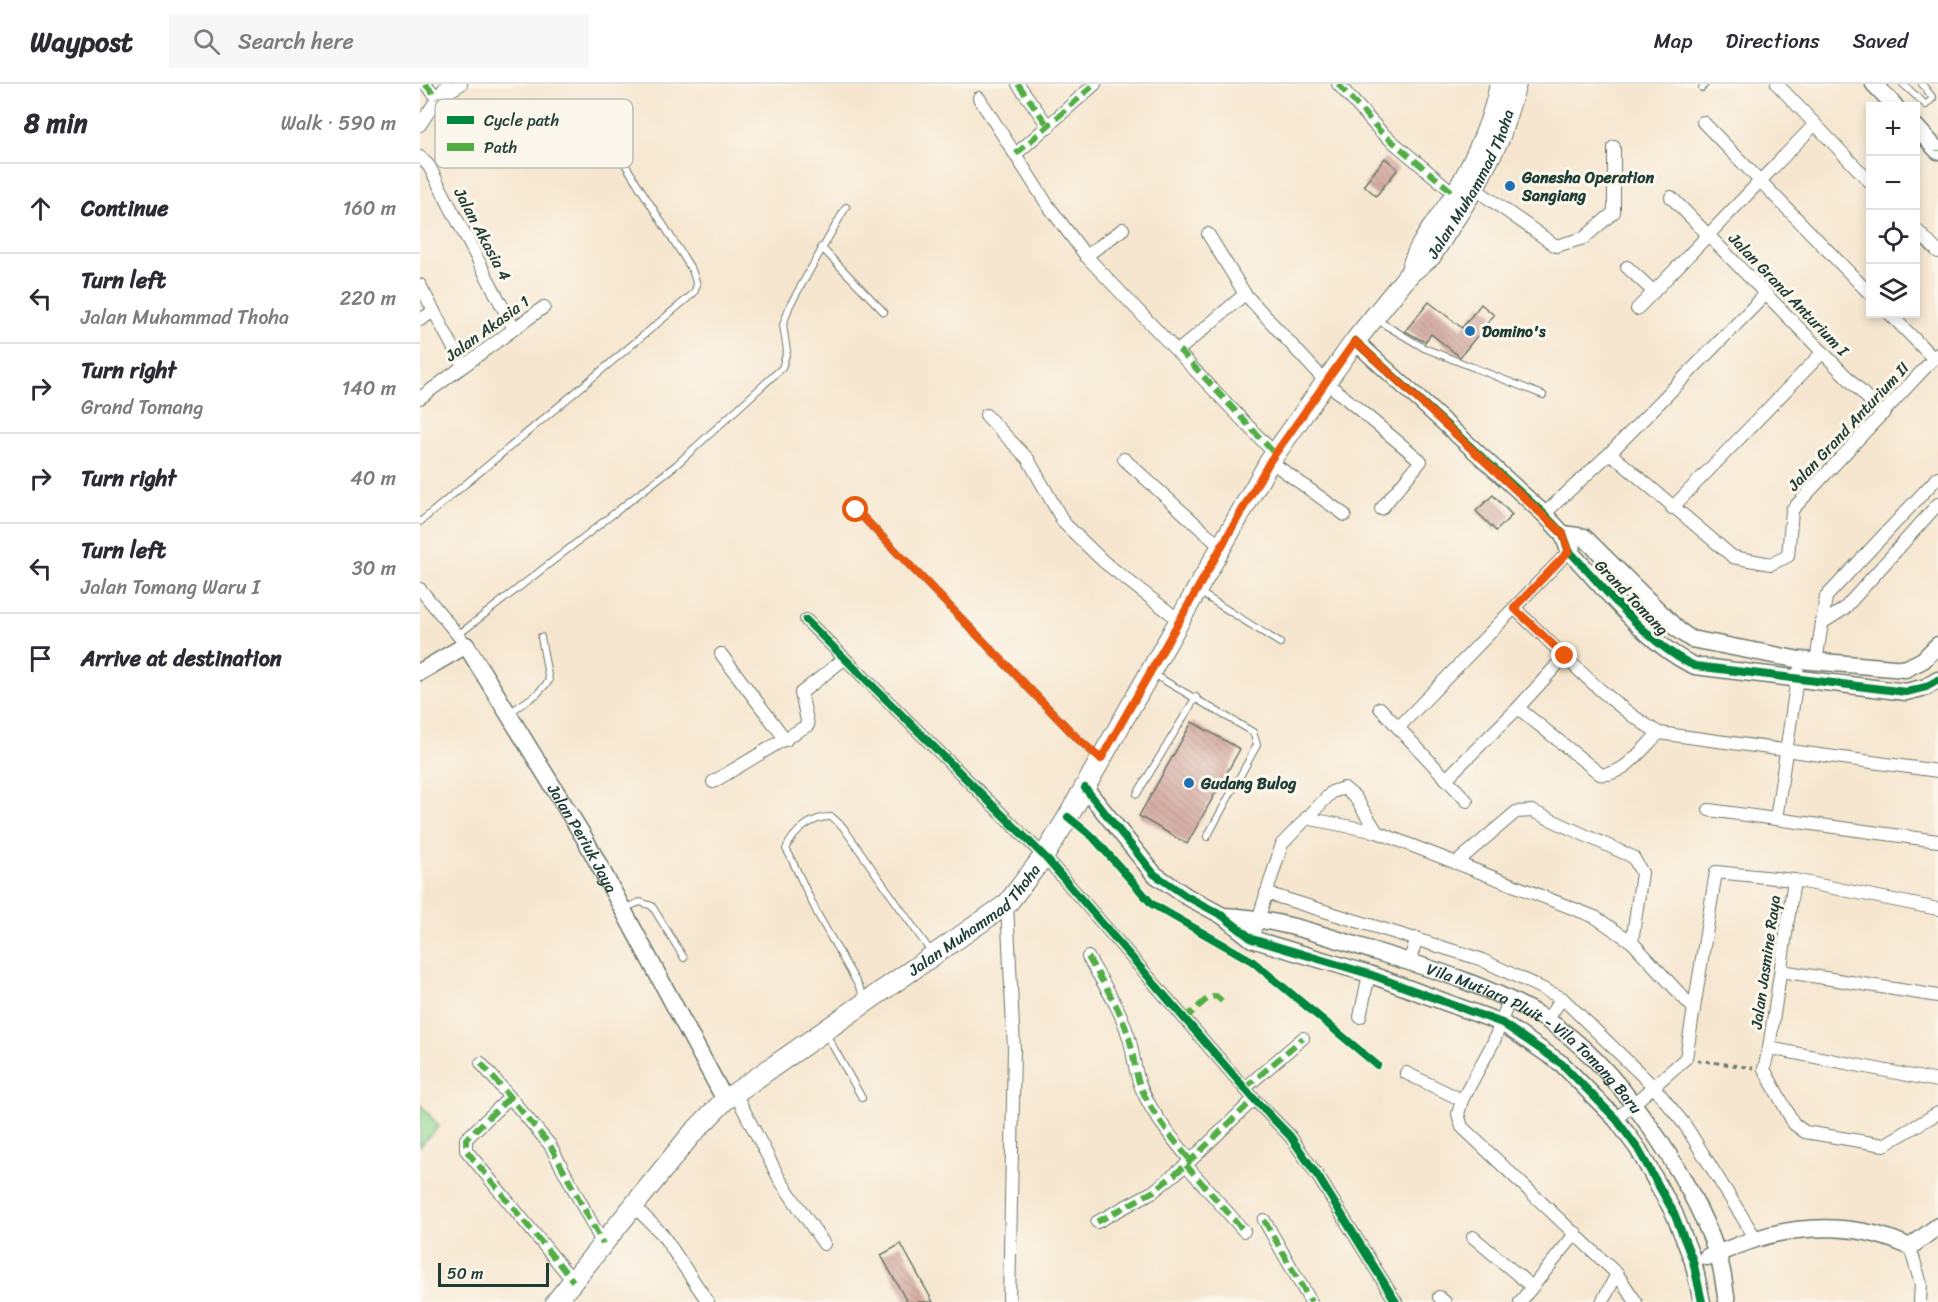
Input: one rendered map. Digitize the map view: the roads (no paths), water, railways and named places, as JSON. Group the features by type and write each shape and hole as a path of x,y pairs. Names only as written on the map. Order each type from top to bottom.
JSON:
{"main road":[{"name":"Jalan Muhammad Thoha","path":"1410,273 1414,255 1455,194 1495,109 1500,84"},
{"name":"Jalan Muhammad Thoha","path":"567,1294 603,1244 690,1136 730,1097 1007,904 1044,856 1085,788 1272,458 1355,341 1410,273 1431,256 1474,188 1499,139 1516,84"}],"street":[{"path":"425,84 438,98"},
{"path":"438,98 447,84"},
{"path":"438,98 461,84"},
{"path":"1018,84 1049,127"},
{"path":"1016,154 1095,84"},
{"path":"1338,84 1381,132 1455,194"},
{"path":"1777,84 1866,178"},
{"path":"1874,84 1892,102"},
{"path":"979,98 1047,204 1086,256 1179,350 1272,458 1345,515"},
{"path":"420,125 435,102"},
{"path":"1702,122 1866,290"},
{"path":"1637,309 1815,124"},
{"path":"1920,131 1938,151"},
{"path":"1474,188 1556,246 1584,238 1614,212 1614,147"},
{"name":"Jalan Akasia 4","path":"420,157 429,166 514,328"},
{"name":"Jalan Grand Anturium I","path":"1671,197 1883,414"},
{"path":"1086,256 1123,229"},
{"path":"1920,233 1938,252"},
{"path":"1208,234 1245,294 1326,382 1421,462 1381,509"},
{"path":"1627,267 1654,292"},
{"path":"420,285 463,366"},
{"path":"1179,350 1245,294"},
{"path":"1544,514 1610,453 1766,294"},
{"name":"Jalan Akasia 1","path":"420,398 544,307"},
{"path":"420,320 434,311"},
{"path":"1894,318 1936,357"},
{"name":"Grand Tomang","path":"1355,341 1544,514 1563,534 1569,551 1661,646 1680,660 1695,666 1906,692 1918,690 1938,680"},
{"path":"1672,508 1823,352"},
{"name":"Jalan Grand Anturium II","path":"1610,453 1672,508 1733,557 1771,564 1785,560 1788,556 1792,510 1936,357"},
{"path":"986,415 1028,459 1064,523 1104,562 1179,620"},
{"path":"1124,459 1221,547"},
{"path":"1776,819 1797,680 1808,661 1822,622 1826,597 1938,477"},
{"path":"1822,622 1844,609 1938,504"},
{"path":"1563,534 1584,537"},
{"path":"1398,728 1584,537"},
{"name":"Grand Tomang","path":"1584,537 1678,630 1691,639 1808,661 1905,669 1923,660 1938,645"},
{"name":"Jalan Periuk Jaya","path":"420,589 462,640 509,713 585,839 622,909 730,1097"},
{"path":"1826,597 1844,609"},
{"path":"1514,608 1601,692 1638,721 1659,733 1938,771"},
{"path":"806,620 1044,856 1254,1099 1290,1136 1396,1302"},
{"path":"420,672 462,640"},
{"path":"721,654 786,740"},
{"path":"1446,779 1518,708 1565,656"},
{"path":"713,782 808,725 801,693 844,659"},
{"path":"1380,708 1467,801"},
{"path":"1518,708 1600,774 1607,775 1619,770 1659,733"},
{"name":"Vila Mutiara Pluit - Vila Tomang Baru","path":"1085,788 1154,874 1186,896 1223,916 1252,939 1370,974 1502,1023 1562,1064 1616,1119 1638,1149 1674,1213 1694,1261 1702,1302"},
{"path":"1252,939 1282,844 1332,792 1344,788 1355,797 1377,832"},
{"path":"1709,810 1938,841"},
{"path":"1456,863 1516,812 1532,811 1632,857 1642,873 1632,942"},
{"path":"1306,818 1377,832 1595,917 1632,942 1694,1010"},
{"path":"1616,1119 1686,1058 1716,872 1794,880 1938,909"},
{"name":"Jalan Jasmine Raya","path":"1794,880 1764,1069 1794,1124 1804,1132 1884,1145 1938,1113"},
{"path":"1266,893 1480,959 1562,999 1654,1087 1685,1125 1756,1239"},
{"path":"1007,904 1014,1049 1009,1302"},
{"name":"Vila Mutiara Pluit - Vila Tomang Baru","path":"1223,916 1258,918 1409,962 1509,1000 1547,1020 1592,1058 1633,1104 1682,1174 1718,1254 1727,1302"},
{"path":"1409,962 1417,938"},
{"path":"1088,957 1115,1004 1129,1036 1133,1068 1143,1093 1157,1118 1188,1162 1244,1231"},
{"path":"1781,970 1938,996"},
{"path":"1360,1017 1370,974"},
{"path":"1547,1020 1562,999"},
{"path":"1509,1000 1502,1023 1462,1100 1458,1114 1462,1127 1617,1274 1636,1302"},
{"path":"1245,1088 1303,1038"},
{"path":"1769,1048 1938,1081"},
{"path":"481,1063 550,1145 603,1244"},
{"path":"1406,1073 1462,1100"},
{"path":"730,1097 780,1180 824,1244"},
{"path":"509,1098 466,1139 466,1150 567,1294"},
{"path":"1096,1222 1154,1191 1254,1099"},
{"path":"634,1206 662,1234 708,1302"},
{"path":"1264,1220 1311,1302"},
{"path":"1910,1247 1938,1226"},
{"path":"1694,1261 1756,1239 1796,1230 1852,1230 1887,1235 1910,1247 1921,1284 1920,1302"},
{"path":"1520,1302 1576,1233"},
{"path":"1473,1236 1532,1287"},
{"path":"1602,1302 1617,1274"}],"lane":[{"path":"1903,84 1926,105 1933,98 1922,84"},
{"path":"420,522 694,293 697,285 692,270 627,168"},
{"path":"462,640 676,465 782,368 787,351 783,325 821,247 846,207"},
{"path":"821,247 884,312"},
{"path":"1374,318 1424,348 1543,395"},
{"path":"856,510 1077,738 1101,759"},
{"path":"1196,590 1280,643"},
{"path":"509,713 537,694 549,681 541,637"},
{"path":"1150,672 1253,732 1257,738 1257,745 1207,837"},
{"path":"1137,794 1196,697"},
{"path":"867,1001 818,915 786,849 791,836 821,816 832,817 843,827 933,955"},
{"path":"622,909 640,902 652,906 684,958"},
{"path":"824,1031 862,1098"}],"place":[{"name":"Ganesha Operation Sangiang","path":"1510,186"},
{"name":"Domino's","path":"1470,331"},
{"name":"Gudang Bulog","path":"1189,783"}]}
